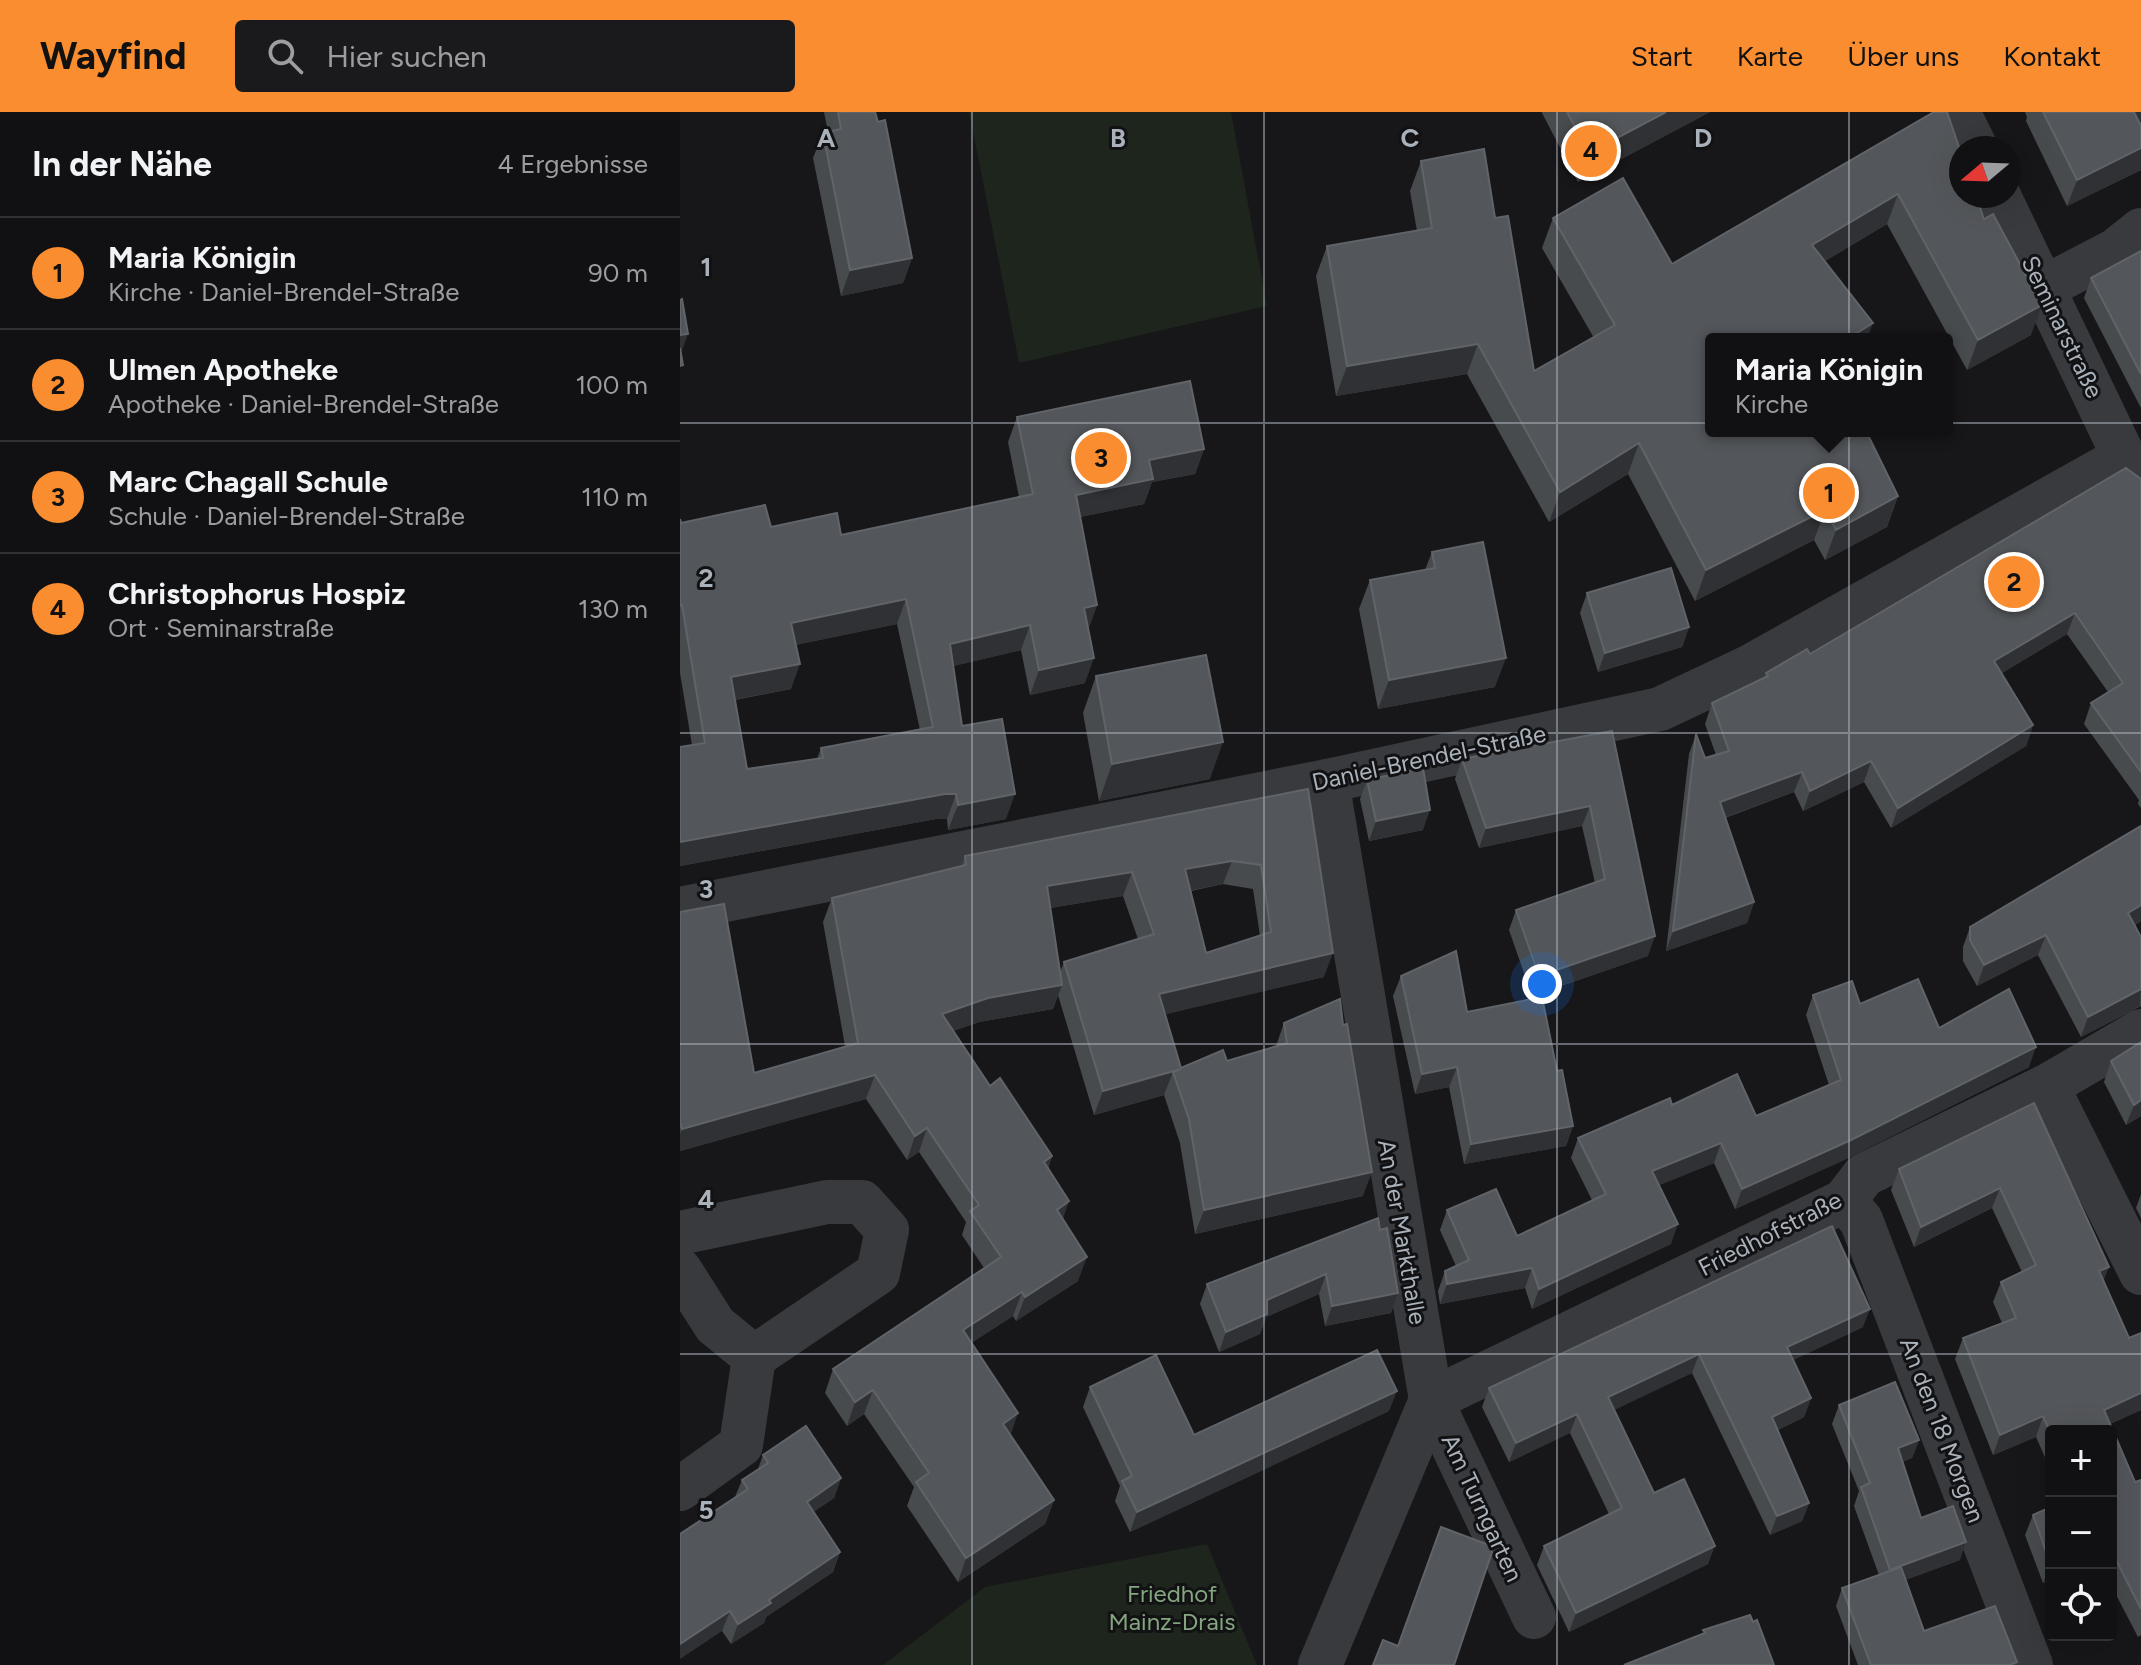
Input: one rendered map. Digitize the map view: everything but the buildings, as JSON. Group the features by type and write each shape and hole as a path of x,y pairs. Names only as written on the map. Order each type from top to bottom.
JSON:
{"street":[{"path":"1958,112 1970,136"},
{"name":"Seminarstraße","path":"2005,208 2132,466"},
{"path":"2043,288 2116,250 2141,230"},
{"name":"Daniel-Brendel-Straße","path":"680,909 1327,781 1660,709 1749,667 2132,466"},
{"name":"An der Markthalle","path":"1327,781 1431,1400"},
{"name":"Friedhofstraße","path":"1431,1400 1844,1201 1864,1175 2047,1086 2141,1031"},
{"path":"2047,1086 2141,1273"},
{"name":"An den 18 Morgen","path":"1844,1201 1861,1220 2031,1665"},
{"path":"680,1233 827,1202 862,1202 887,1230 878,1273 754,1357 741,1445 680,1489"},
{"path":"680,1270 715,1325 754,1357"},
{"path":"1320,1665 1431,1400"},
{"name":"Am Turngarten","path":"1431,1400 1534,1617"}],"green space":[{"path":"969,112 1231,112 1267,306 1019,363"},
{"name":"Friedhof Mainz-Drais","path":"1207,1544 1257,1665 883,1665 985,1587"}],"place":[{"name":"Christophorus Hospiz","path":"1591,151"},
{"name":"Marc Chagall Schule","path":"1101,458"},
{"name":"Maria Königin","path":"1829,493"},
{"name":"Ulmen Apotheke","path":"2014,582"}]}
